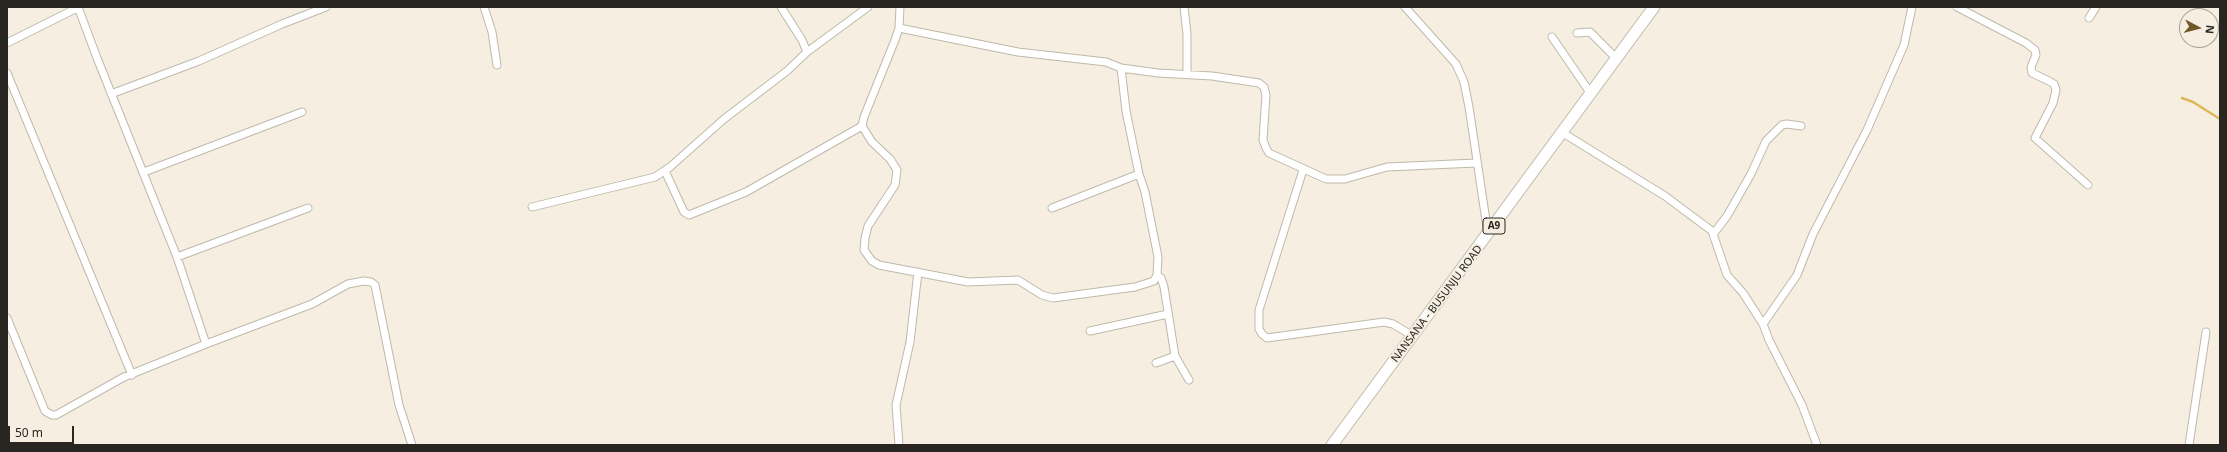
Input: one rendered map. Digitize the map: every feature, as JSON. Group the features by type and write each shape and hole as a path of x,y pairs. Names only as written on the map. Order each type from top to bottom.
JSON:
{"main road":[{"name":"NANSANA - BUSUNJU ROAD","path":"1332,445 1540,161 1563,133 1654,7"}],"street":[{"path":"7,43 78,7 111,94 144,172 177,258 206,344"},
{"path":"111,94 199,61 282,24 326,7"},
{"path":"484,7 492,32 497,66"},
{"path":"781,7 807,52"},
{"path":"532,207 655,177 665,171 724,118 787,71 807,52 868,7"},
{"path":"900,7 899,28 888,61 864,117 862,126 872,142 894,165 897,178 891,192 868,226 864,238 864,250 872,261 879,265 968,282 1018,280 1042,295 1053,298 1146,285 1154,282 1157,275 1157,253 1145,192 1139,174 1126,111 1121,68"},
{"path":"1184,7 1187,34 1186,74"},
{"path":"1405,7 1456,64 1464,82 1488,234"},
{"path":"1763,324 1797,275 1813,234 1867,130 1904,45 1912,7"},
{"path":"1957,7 2031,46 2035,50 2036,55 2031,67 2032,72 2054,84 2056,90 2053,103 2035,138 2088,185"},
{"path":"2089,18 2096,7"},
{"path":"899,28 1018,52 1106,62 1121,68 1158,73 1186,74 1246,80 1259,83 1264,87 1264,145 1269,153 1303,170 1326,179 1345,179 1387,167 1476,163"},
{"path":"1577,33 1590,32 1616,59"},
{"path":"1552,37 1591,94"},
{"path":"7,73 132,374"},
{"path":"144,172 302,112"},
{"path":"1714,233 1727,216 1751,174 1766,141 1782,125 1787,124 1801,126"},
{"path":"665,171 684,212 689,215 746,192 862,126"},
{"path":"1563,133 1665,196 1714,233 1719,256 1728,276 1743,293 1763,324 1769,340 1802,405 1817,445"},
{"path":"1303,170 1259,310 1259,329 1262,334 1267,338 1384,322 1393,324 1413,336"},
{"path":"1052,208 1139,174"},
{"path":"177,258 308,208"},
{"path":"899,445 896,405 910,342 918,272"},
{"path":"1157,275 1164,287 1176,356 1189,380"},
{"path":"7,318 45,411 49,414 56,415 116,381 132,374 312,304 348,284 364,281 371,282 375,285 399,405 412,445"},
{"path":"1090,331 1168,314"},
{"path":"2189,445 2206,332"},
{"path":"1156,363 1176,356"}],"waterway":[{"path":"2182,98 2193,102 2220,119"}]}
